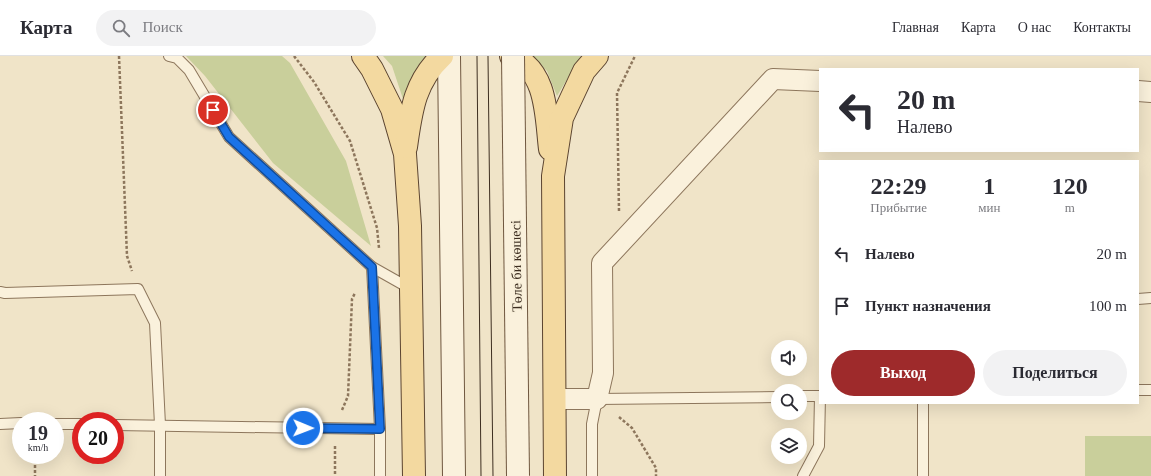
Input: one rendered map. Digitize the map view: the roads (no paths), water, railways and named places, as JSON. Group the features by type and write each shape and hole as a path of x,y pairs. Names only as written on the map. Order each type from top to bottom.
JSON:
{"main road":[{"path":"363,56 372,69 392,109 405,154 410,226 414,476"},
{"path":"405,154 413,103 423,77 442,56"},
{"path":"449,56 454,476"},
{"path":"512,56 536,76 544,100 553,176 555,476"},
{"name":"Төле би көшесі","path":"512,56 518,476"},
{"path":"553,176 562,118 584,71 597,56"}],"street":[{"path":"555,399 597,399 603,373 602,263 773,79 819,81"},
{"path":"1139,91 1151,92"}],"lane":[{"path":"169,56 177,58 189,70 229,137 372,267 411,289"},
{"path":"372,267 380,429 380,476"},
{"path":"0,292 138,289 155,323 160,425 160,476"},
{"path":"1139,298 1151,298"},
{"path":"1139,390 1151,390"},
{"path":"592,476 592,424 597,399 771,396"},
{"path":"807,396 819,396"},
{"path":"803,476 819,446 820,404"},
{"path":"923,404 923,476"},
{"path":"0,424 12,423"},
{"path":"124,425 380,429"}],"tram line":[{"path":"477,56 481,476"},
{"path":"488,56 493,476"}]}
